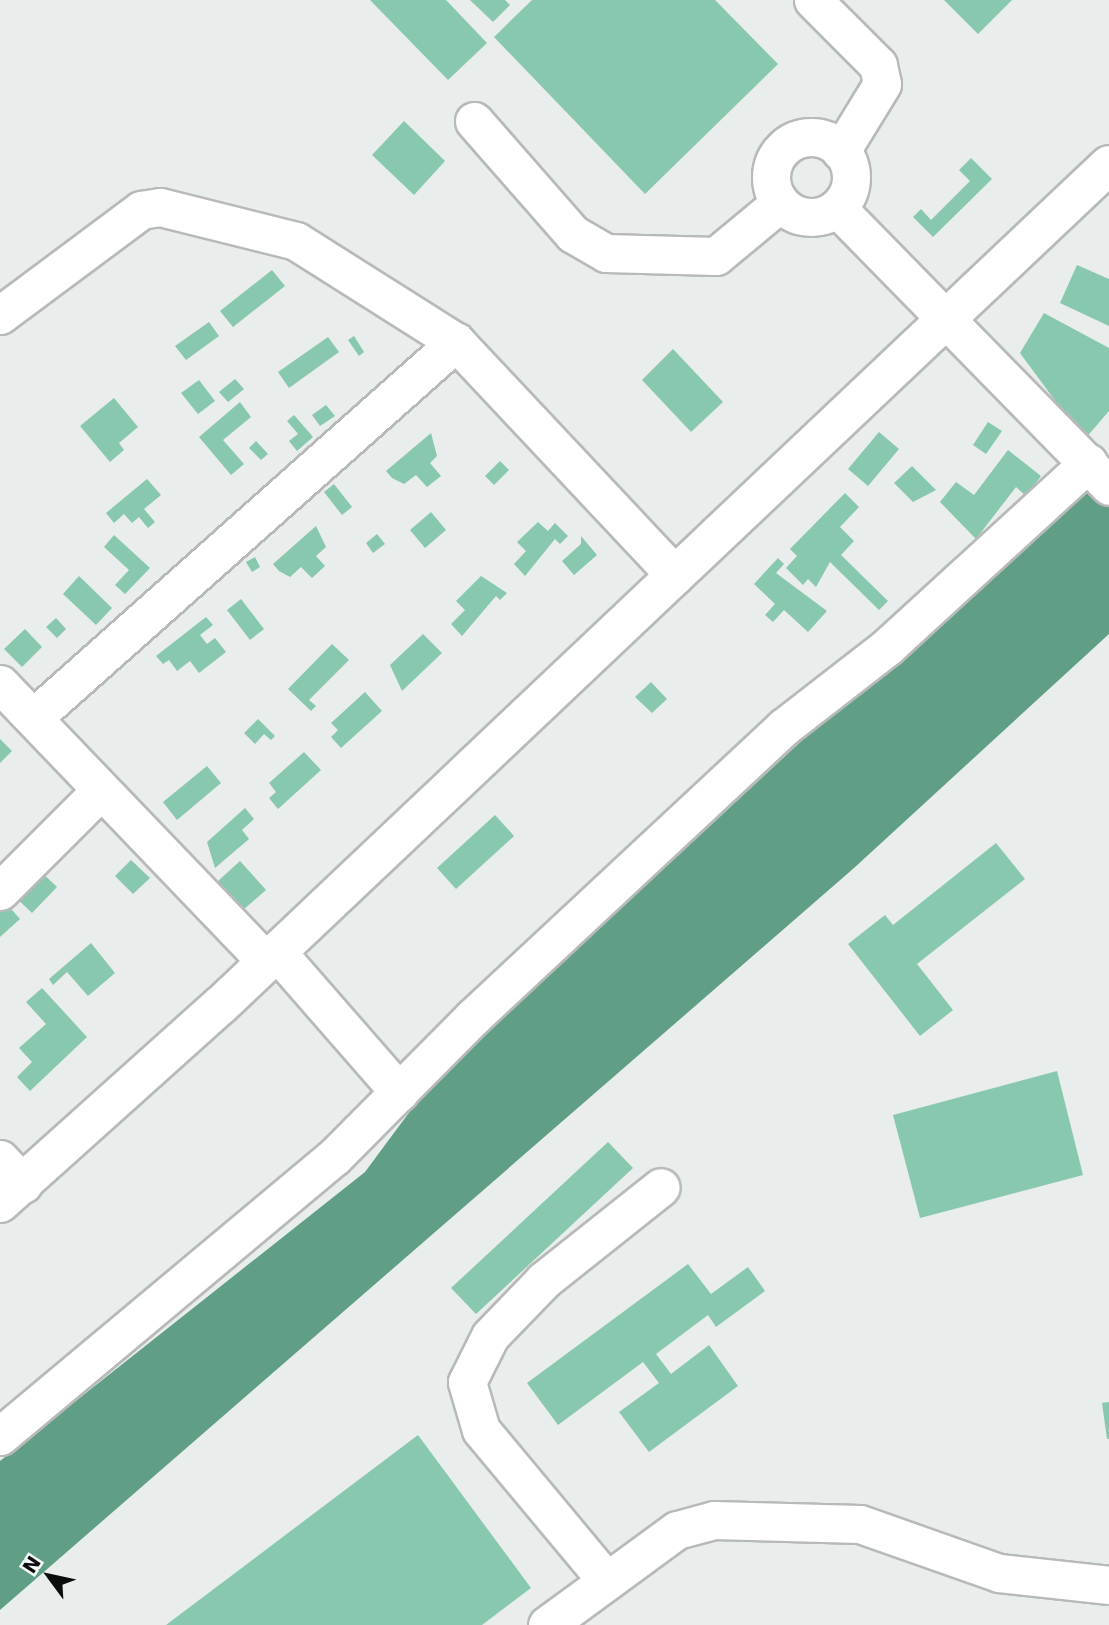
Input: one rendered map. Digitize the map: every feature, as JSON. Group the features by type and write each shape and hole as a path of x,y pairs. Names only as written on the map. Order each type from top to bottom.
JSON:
{"main road":[{"path":"8,1182 272,957 1109,164"}],"street":[{"path":"780,203 814,218 837,208 850,184 841,151 882,84 878,65 813,0"},
{"path":"474,121 573,233 606,253 716,256 780,203"},
{"path":"780,203 772,167 786,146 812,137 841,151"},
{"path":"0,315 58,277 125,220 160,207 306,245 456,342 675,575"},
{"path":"0,1436 334,1157 398,1092 784,727 887,648 1098,475 837,208"},
{"path":"34,717 456,342"},
{"path":"0,684 34,717 100,791 272,957 398,1092"},
{"path":"0,891 100,791"},
{"path":"606,1580 481,1430 467,1382 490,1336 544,1280 661,1186"},
{"path":"547,1625 677,1530 714,1520 821,1518 860,1524 999,1573 1109,1586"}],"shaded area":[{"path":"1109,456 1109,634 854,868 0,1610 0,1461 365,1172 428,1087"}],"building":[{"path":"370,0 446,0 487,43 448,80"},
{"path":"470,0 505,0 510,5 493,22"},
{"path":"532,0 715,0 778,64 645,194 494,37"},
{"path":"944,0 1012,0 978,34"},
{"path":"404,121 445,161 414,195 372,155"},
{"path":"971,158 992,179 933,237 913,217 921,209 931,220 970,181 959,170"},
{"path":"1077,265 1109,279 1109,326 1060,303"},
{"path":"272,270 285,286 233,327 220,311"},
{"path":"1044,313 1109,348 1109,411 1084,440 1020,353"},
{"path":"209,322 219,336 186,360 175,346"},
{"path":"354,336 364,352 359,356 348,340"},
{"path":"328,337 339,352 289,388 278,372"},
{"path":"673,349 723,402 691,432 642,380"},
{"path":"235,379 244,389 228,402 219,392"},
{"path":"199,380 215,401 198,414 181,393"},
{"path":"114,398 138,427 119,443 124,450 110,462 80,426"},
{"path":"240,402 251,417 223,440 244,464 231,475 199,437"},
{"path":"326,405 335,416 320,426 312,415"},
{"path":"294,415 313,437 297,451 289,441 298,434 287,421"},
{"path":"988,422 1002,431 986,454 973,445"},
{"path":"879,432 899,449 868,486 848,469"},
{"path":"431,433 437,456 430,463 441,476 427,487 416,475 404,484 392,478 386,471"},
{"path":"256,441 268,454 261,460 249,448"},
{"path":"1008,450 1041,476 1026,496 1016,487 976,539 940,502 956,482 974,495"},
{"path":"500,461 509,470 494,485 485,476"},
{"path":"912,466 936,490 913,502 894,483"},
{"path":"147,479 161,495 144,509 155,522 148,528 139,517 132,523 124,514 114,523 106,513"},
{"path":"334,484 352,507 342,515 324,492"},
{"path":"845,493 859,507 840,527 854,541 841,555 888,601 879,610 830,562 816,587 808,579 803,585 786,568 797,556 790,549"},
{"path":"431,512 446,530 425,548 410,530"},
{"path":"538,522 548,531 555,523 568,536 560,544 555,539 525,576 514,564 526,551 517,542"},
{"path":"316,526 326,547 316,556 325,566 312,578 301,567 290,577 279,571 273,564"},
{"path":"377,534 385,544 373,553 366,543"},
{"path":"114,535 150,568 125,594 115,585 129,570 104,547"},
{"path":"581,536 597,555 574,575 562,561 581,544"},
{"path":"255,557 260,567 252,572 246,562"},
{"path":"778,558 784,564 776,573 827,611 808,632 784,610 773,622 765,615 775,604 754,584"},
{"path":"79,576 112,608 96,625 63,594"},
{"path":"481,576 507,593 500,600 496,596 462,636 451,624 465,610 456,601"},
{"path":"241,599 264,629 250,640 227,610"},
{"path":"206,617 213,625 200,635 207,644 215,638 226,652 199,673 190,661 177,671 169,660 163,664 156,656"},
{"path":"56,618 66,629 57,638 46,627"},
{"path":"25,629 42,647 22,667 4,649"},
{"path":"423,634 442,653 402,691 390,665"},
{"path":"332,644 349,660 309,700 316,706 311,711 288,689"},
{"path":"651,682 667,699 652,713 635,697"},
{"path":"365,692 382,711 341,748 331,737 338,730 331,723"},
{"path":"258,719 275,736 271,740 264,734 255,744 244,733"},
{"path":"0,739 12,751 0,763"},
{"path":"304,752 321,770 278,809 269,798 276,792 269,783"},
{"path":"207,766 221,783 177,820 163,802"},
{"path":"245,808 254,819 242,830 249,839 215,868 207,842"},
{"path":"495,815 514,836 456,889 437,868"},
{"path":"996,843 1025,879 917,964 953,1010 920,1036 848,944 885,915 893,925"},
{"path":"131,860 150,878 133,894 115,876"},
{"path":"240,861 266,890 243,910 217,882"},
{"path":"36,867 57,887 32,913 11,893"},
{"path":"5,902 20,919 0,937 0,906"},
{"path":"91,943 115,973 88,996 67,972 53,985 49,979"},
{"path":"42,988 87,1037 30,1091 17,1077 32,1062 19,1048 46,1024 26,1002"},
{"path":"1057,1071 1083,1175 920,1218 893,1115"},
{"path":"608,1142 633,1168 476,1314 451,1288"},
{"path":"688,1264 711,1294 748,1267 765,1291 716,1327 708,1315 656,1354 671,1374 709,1345 738,1386 649,1452 619,1412 659,1383 643,1362 558,1425 527,1383"},
{"path":"1109,1402 1109,1439 1107,1439 1102,1403"},
{"path":"418,1435 531,1588 482,1625 166,1625"}]}
